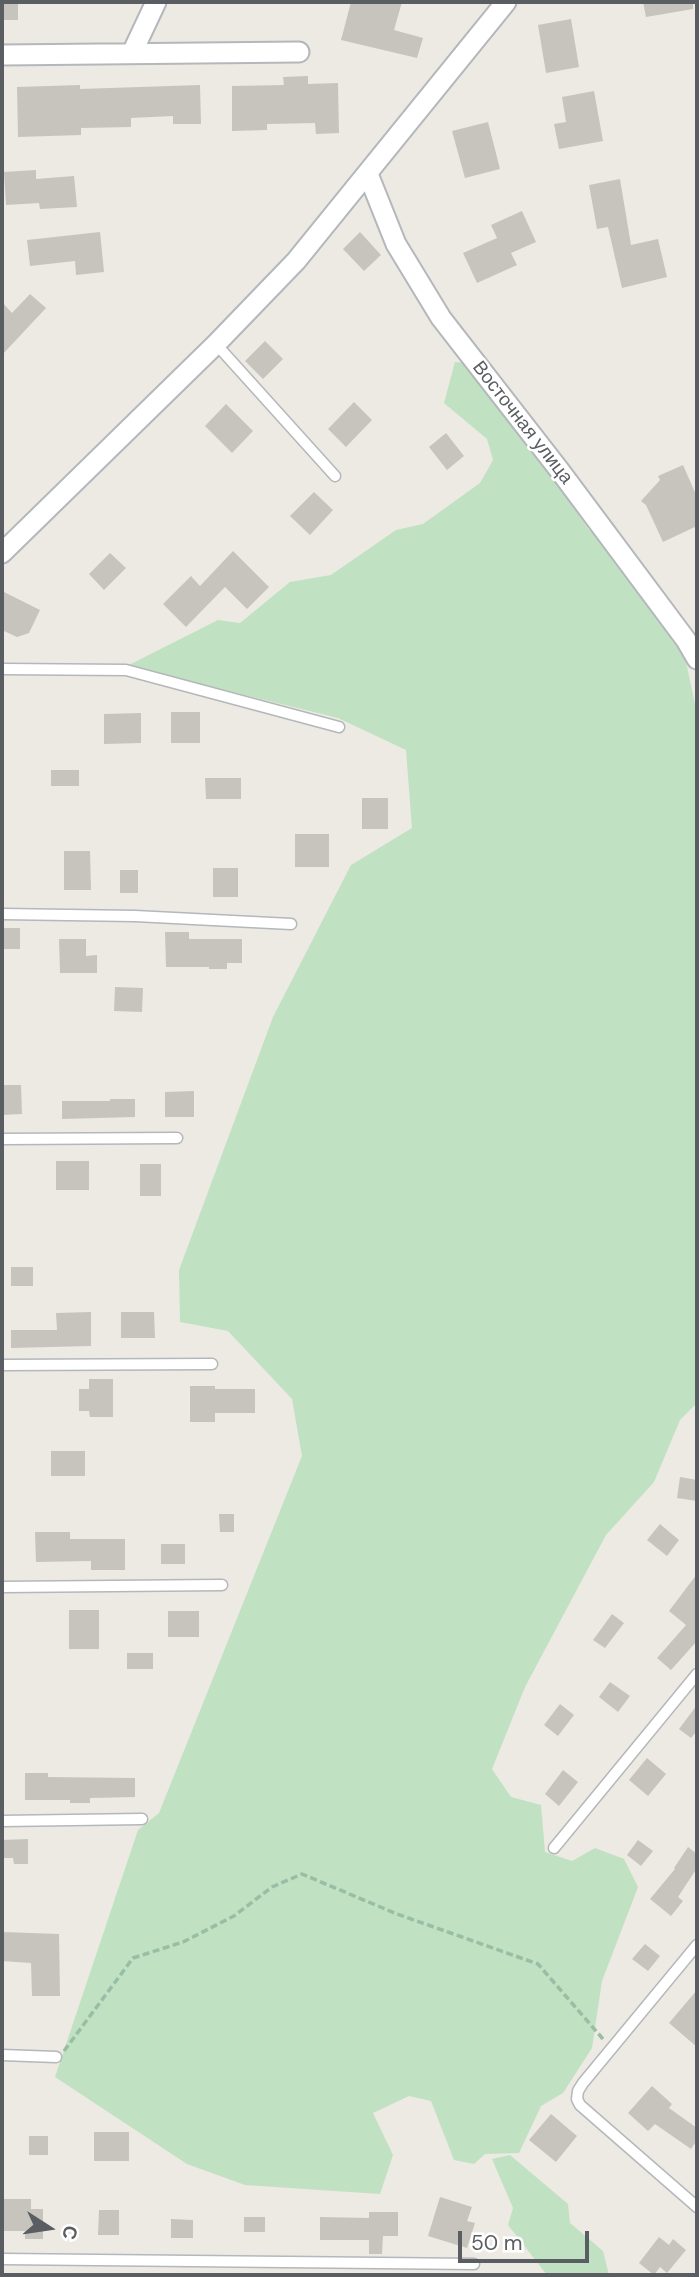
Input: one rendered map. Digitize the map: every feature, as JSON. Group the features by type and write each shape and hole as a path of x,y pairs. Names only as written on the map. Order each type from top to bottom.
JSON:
{"street":[{"path":"132,52 156,2"},
{"path":"2,553 216,344 296,261 506,2"},
{"path":"2,55 299,52"},
{"name":"Восточная улица","path":"368,174 396,244 441,318 560,471 686,640 697,659"}],"lane":[{"path":"216,344 335,476"},
{"path":"2,669 126,670 340,727"},
{"path":"2,914 135,916 291,924"},
{"path":"2,1139 177,1138"},
{"path":"2,1365 212,1364"},
{"path":"2,1587 222,1585"},
{"path":"554,1848 697,1674"},
{"path":"2,1821 142,1819"},
{"path":"697,1945 583,2083 577,2099 580,2105 697,2207"},
{"path":"2,2055 57,2057"},
{"path":"2,2259 474,2264"}],"path":[{"path":"57,2057 66,2050 88,2016 133,1958 183,1942 234,1916 272,1887 302,1874 397,1914 538,1964 611,2049"}],"green space":[{"path":"455,362 474,364 589,530 623,552 685,657 697,714 697,1403 680,1420 654,1482 606,1535 525,1687 492,1769 511,1797 541,1805 545,1852 572,1861 595,1848 624,1859 638,1887 602,1981 592,2048 563,2093 541,2106 519,2153 485,2154 474,2164 454,2160 431,2101 409,2096 373,2113 393,2155 380,2194 245,2185 187,2164 55,2077 138,1830 159,1813 302,1456 292,1399 228,1331 180,1322 179,1270 273,1017 351,865 412,828 406,750 338,718 127,666 218,620 240,623 290,582 331,575 396,530 423,524 480,483 493,460 487,439 444,403"},
{"path":"510,2155 568,2204 570,2223 603,2251 609,2275 547,2275 508,2225 513,2208 492,2159"}],"building":[{"path":"2,2 18,2 18,20 2,20"},
{"path":"351,2 402,2 394,30 423,38 417,58 341,40"},
{"path":"643,2 693,2 693,9 646,17"},
{"path":"571,19 579,67 546,73 538,25"},
{"path":"308,76 308,84 338,83 339,133 316,134 315,123 267,124 267,130 232,131 232,86 284,85 283,77"},
{"path":"80,85 80,89 200,85 201,124 173,124 173,116 131,118 131,127 81,128 81,135 18,137 17,87"},
{"path":"594,91 603,141 559,149 554,124 566,122 562,97"},
{"path":"488,122 500,169 465,178 452,131"},
{"path":"36,170 36,179 74,176 77,207 40,209 39,203 6,205 4,172"},
{"path":"620,179 631,245 658,239 667,277 622,288 608,227 597,229 589,185"},
{"path":"522,211 536,242 511,253 517,265 477,283 463,253 497,238 491,225"},
{"path":"100,232 104,272 76,275 75,261 30,266 27,240"},
{"path":"360,232 381,255 364,271 343,249"},
{"path":"30,294 46,308 2,355 2,302 12,313"},
{"path":"265,341 283,359 263,379 245,361"},
{"path":"354,402 372,420 346,447 328,429"},
{"path":"226,404 253,431 232,453 205,426"},
{"path":"446,433 464,456 447,470 429,447"},
{"path":"683,465 697,497 697,526 663,542 646,505 641,501 660,480 658,476"},
{"path":"314,492 333,510 310,535 290,516"},
{"path":"233,551 269,587 247,609 225,587 186,627 163,604 191,576 200,586"},
{"path":"110,553 126,568 104,590 89,574"},
{"path":"2,591 40,610 29,633 17,637 2,630"},
{"path":"171,712 200,712 200,743 171,743"},
{"path":"141,713 141,743 104,744 104,714"},
{"path":"51,770 79,770 79,786 51,786"},
{"path":"205,778 241,778 241,799 206,799"},
{"path":"362,798 388,798 388,829 362,829"},
{"path":"295,834 329,834 329,867 295,867"},
{"path":"64,851 90,851 91,890 64,890"},
{"path":"213,868 238,868 238,897 213,897"},
{"path":"120,870 138,870 138,893 120,893"},
{"path":"2,928 20,928 20,949 2,949"},
{"path":"165,932 189,932 189,939 242,939 242,963 227,963 227,969 166,967"},
{"path":"59,939 86,939 86,956 97,955 97,973 60,973"},
{"path":"115,987 143,988 142,1012 114,1011"},
{"path":"2,1085 21,1085 22,1114 2,1115"},
{"path":"194,1091 194,1117 165,1117 165,1092"},
{"path":"135,1099 135,1117 62,1119 62,1101"},
{"path":"56,1161 89,1161 89,1190 56,1190"},
{"path":"140,1164 161,1164 161,1196 140,1196"},
{"path":"11,1267 33,1267 33,1286 11,1286"},
{"path":"91,1312 91,1346 11,1348 11,1330 57,1330 56,1313"},
{"path":"121,1312 154,1312 155,1338 121,1338"},
{"path":"89,1379 113,1379 113,1417 90,1417 89,1411 79,1411 79,1389 89,1389"},
{"path":"190,1386 255,1389 255,1413 215,1413 215,1422 190,1422"},
{"path":"51,1451 85,1451 85,1476 51,1476"},
{"path":"680,1477 697,1480 697,1501 677,1498"},
{"path":"219,1514 234,1514 234,1532 220,1532"},
{"path":"660,1524 679,1540 667,1556 647,1540"},
{"path":"35,1532 70,1532 70,1539 125,1539 125,1570 91,1570 91,1561 36,1562"},
{"path":"161,1544 185,1544 185,1564 161,1564"},
{"path":"697,1574 697,1641 671,1670 657,1658 686,1625 669,1611"},
{"path":"69,1610 99,1610 99,1649 69,1649"},
{"path":"168,1611 199,1611 199,1637 168,1637"},
{"path":"612,1614 624,1623 605,1648 593,1640"},
{"path":"127,1653 153,1653 153,1669 127,1669"},
{"path":"610,1682 630,1696 618,1712 599,1697"},
{"path":"560,1704 574,1715 558,1736 544,1725"},
{"path":"697,1705 697,1731 691,1738 679,1729"},
{"path":"647,1758 666,1774 648,1796 629,1780"},
{"path":"563,1770 578,1782 559,1806 545,1794"},
{"path":"25,1773 48,1773 48,1777 135,1778 135,1797 90,1798 90,1803 25,1800"},
{"path":"28,1839 28,1864 14,1864 13,1858 2,1858 2,1840"},
{"path":"638,1840 653,1851 641,1866 627,1855"},
{"path":"688,1847 697,1854 697,1868 678,1897 683,1901 671,1916 650,1899 675,1869"},
{"path":"2,1932 59,1934 60,1996 32,1996 31,1963 2,1961"},
{"path":"645,1944 660,1956 648,1971 632,1959"},
{"path":"697,1990 697,2047 669,2023"},
{"path":"652,2086 672,2104 669,2108 697,2128 697,2140 691,2149 655,2124 648,2131 628,2113"},
{"path":"551,2114 577,2136 556,2162 529,2140"},
{"path":"94,2132 129,2132 129,2161 94,2161"},
{"path":"29,2136 48,2136 48,2155 29,2155"},
{"path":"440,2197 472,2207 467,2221 475,2223 467,2248 428,2236"},
{"path":"2,2199 31,2199 31,2209 43,2209 43,2239 25,2239 25,2231 2,2231"},
{"path":"99,2210 119,2210 119,2235 98,2235"},
{"path":"369,2212 398,2212 398,2236 383,2236 382,2254 369,2254 369,2240 320,2240 320,2217 369,2218"},
{"path":"244,2217 265,2217 265,2232 244,2232"},
{"path":"171,2219 193,2220 193,2238 171,2238"},
{"path":"659,2237 669,2245 673,2239 686,2250 667,2273 660,2267 654,2275 639,2263"}]}
